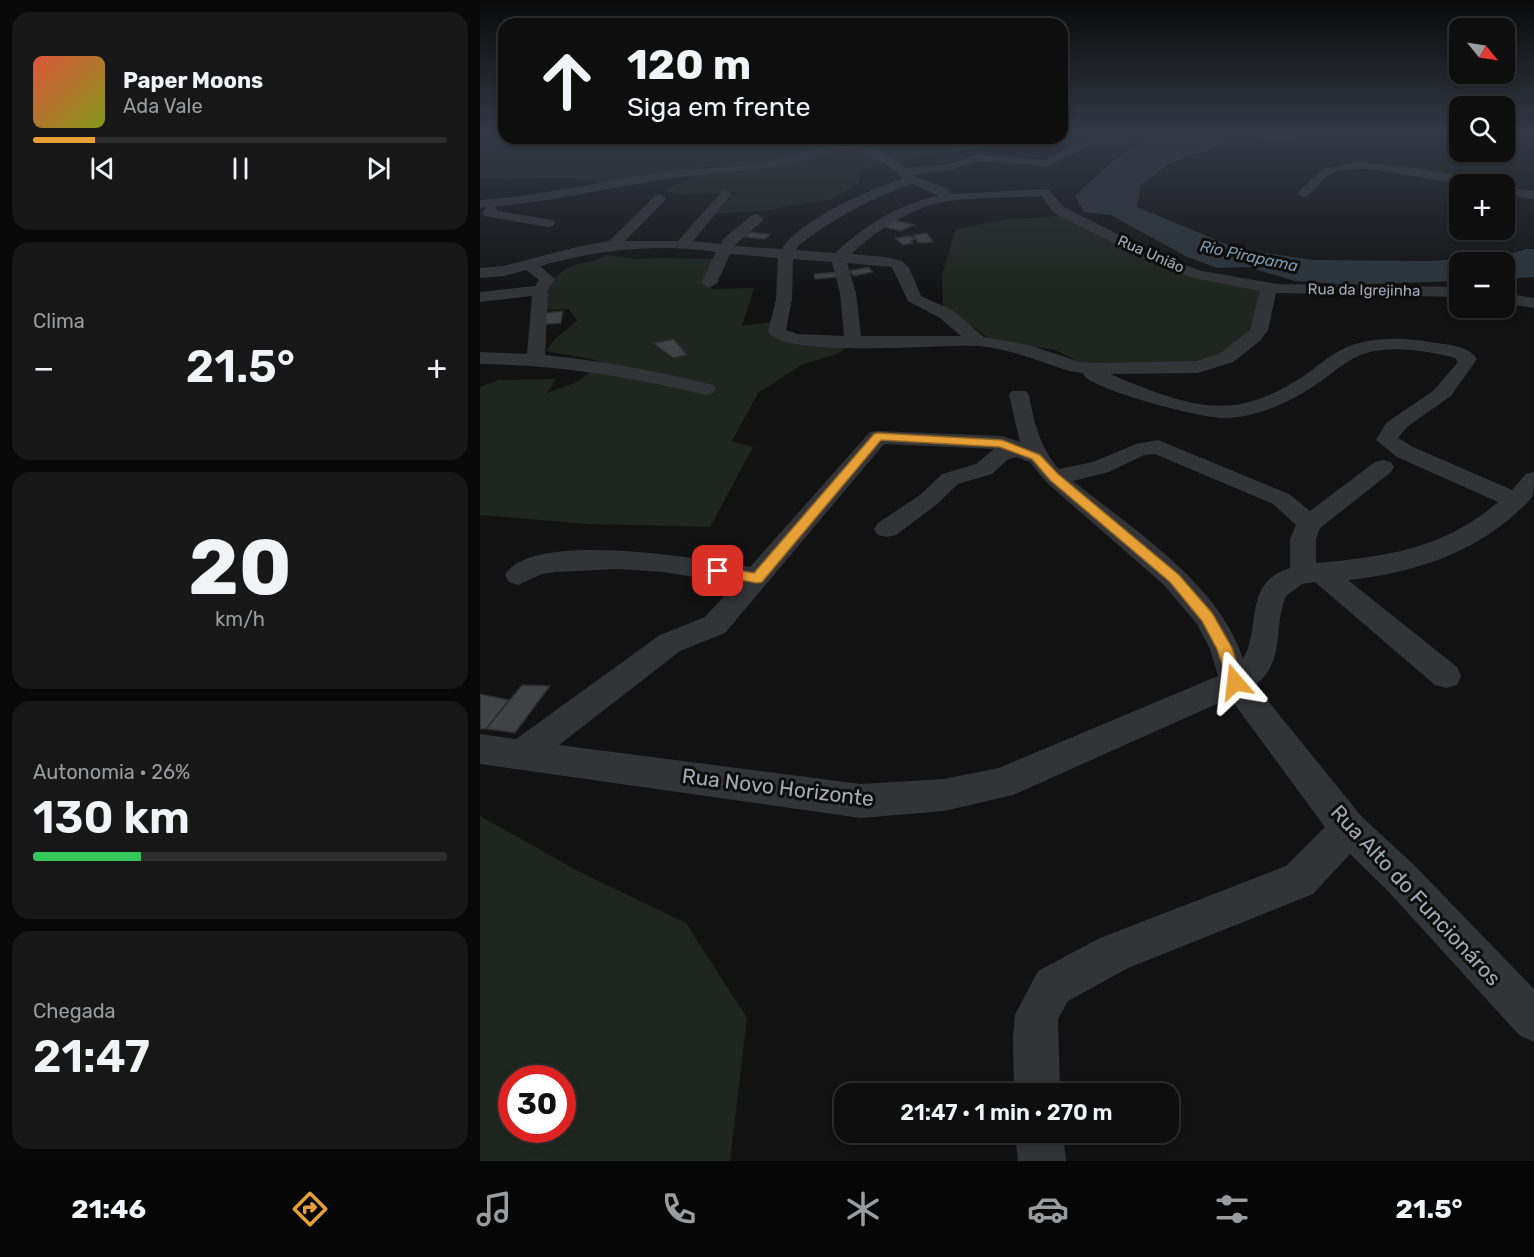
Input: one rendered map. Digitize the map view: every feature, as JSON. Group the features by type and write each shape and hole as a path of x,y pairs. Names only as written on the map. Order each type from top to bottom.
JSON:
{"street":[{"path":"487,209 607,186"},
{"path":"893,186 816,223 797,237 786,254 784,299 778,334 818,342 978,341 1042,353 1086,368 1116,385 1221,412 1256,405 1281,395 1325,371 1352,351 1364,347 1410,346 1462,354 1468,358 1467,362 1448,387 1432,402 1390,429 1387,440 1405,452 1517,501"},
{"path":"931,186 949,198"},
{"path":"1303,193 1313,186"},
{"name":"Rua União","path":"949,198 1046,193 1059,210 1160,261 1199,275 1269,288"},
{"path":"1515,193 1534,195"},
{"path":"683,244 726,194"},
{"path":"613,245 660,198"},
{"path":"838,258 865,233 922,203 949,198"},
{"path":"487,209 548,223"},
{"path":"709,283 729,241 758,218"},
{"path":"865,233 883,238"},
{"path":"480,273 504,271 581,250 613,245 683,244 838,258 886,261 898,258 919,302 946,314 978,341"},
{"path":"838,258 848,293 853,340"},
{"path":"529,265 547,279 540,290 536,359"},
{"path":"1086,368 1180,368 1218,362 1234,354 1254,337 1261,322 1269,288"},
{"name":"Rua da Igrejinha","path":"1269,288 1449,292"},
{"path":"480,297 540,290"},
{"path":"1515,300 1534,303"},
{"path":"480,358 536,359 622,370 706,389"},
{"path":"1019,395 1026,453"},
{"path":"520,755 670,643 715,625 878,437 1002,443 1026,453 1174,578 1207,617 1225,648 1235,682"},
{"path":"1054,477 1101,466 1147,446 1158,447 1281,499 1295,509 1309,524"},
{"path":"887,529 928,500 950,479 984,468 999,455 1026,453"},
{"path":"1383,467 1309,524 1303,539 1313,574 1446,676"},
{"path":"1313,574 1388,566 1431,554 1481,528 1517,501 1534,479"},
{"path":"518,575 534,567 551,563 630,559 680,564 757,578"},
{"name":"Rua Novo Horizonte","path":"480,749 861,801 944,795 1001,784 1235,682 1254,668 1262,650 1270,601 1275,589 1293,577 1313,574"},
{"name":"Rua Alto do Funcionáros","path":"1235,682 1349,829 1400,877 1534,1020"},
{"path":"1037,1083 1035,1039 1037,1015 1053,986 1115,953 1299,880 1349,829"},
{"path":"1040,1143 1042,1161"}],"shaded area":[{"path":"673,186 854,186 833,199 760,211 714,214 737,192 679,195 665,190"},
{"path":"1062,216 1148,259 1268,293 1250,340 1218,362 1094,369 1055,350 990,339 943,306 942,275 956,229 1010,219"},
{"path":"606,255 636,259 713,259 702,284 714,289 754,288 742,326 772,322 772,335 797,344 846,348 837,354 801,365 758,393 732,441 753,447 710,527 588,524 480,515 480,387 499,380 556,379 547,393 575,383 599,366 596,360 546,351 555,339 577,321 569,309 545,310 545,302 549,287 557,275 570,267"},
{"path":"480,816 580,872 686,923 747,1018 730,1161 480,1161"}],"water":[{"name":"Rio Pirapama","path":"1085,186 1141,186 1137,207 1238,249 1314,260 1449,260 1449,281 1349,285 1295,281 1248,267 1217,268 1185,256 1111,215 1084,212 1075,196"},
{"path":"1534,249 1534,277 1515,278 1515,253"}],"building":[{"path":"895,220 914,225 900,231 881,226"},
{"path":"750,232 770,234 765,239 744,237"},
{"path":"927,233 933,242 918,243 913,235"},
{"path":"909,236 916,239 911,241 913,243 903,245 895,238"},
{"path":"868,267 873,272 854,276 849,271"},
{"path":"837,272 837,277 815,279 814,274"},
{"path":"563,311 561,323 540,325 541,313"},
{"path":"674,339 687,355 673,358 653,343"},
{"path":"522,685 550,686 515,733 486,729"},
{"path":"480,694 509,700 486,729 480,729"}],"route":[{"path":"718,571 757,578 878,437 1002,443 1036,457 1054,477 1174,578 1207,617 1225,648 1235,682"}]}
